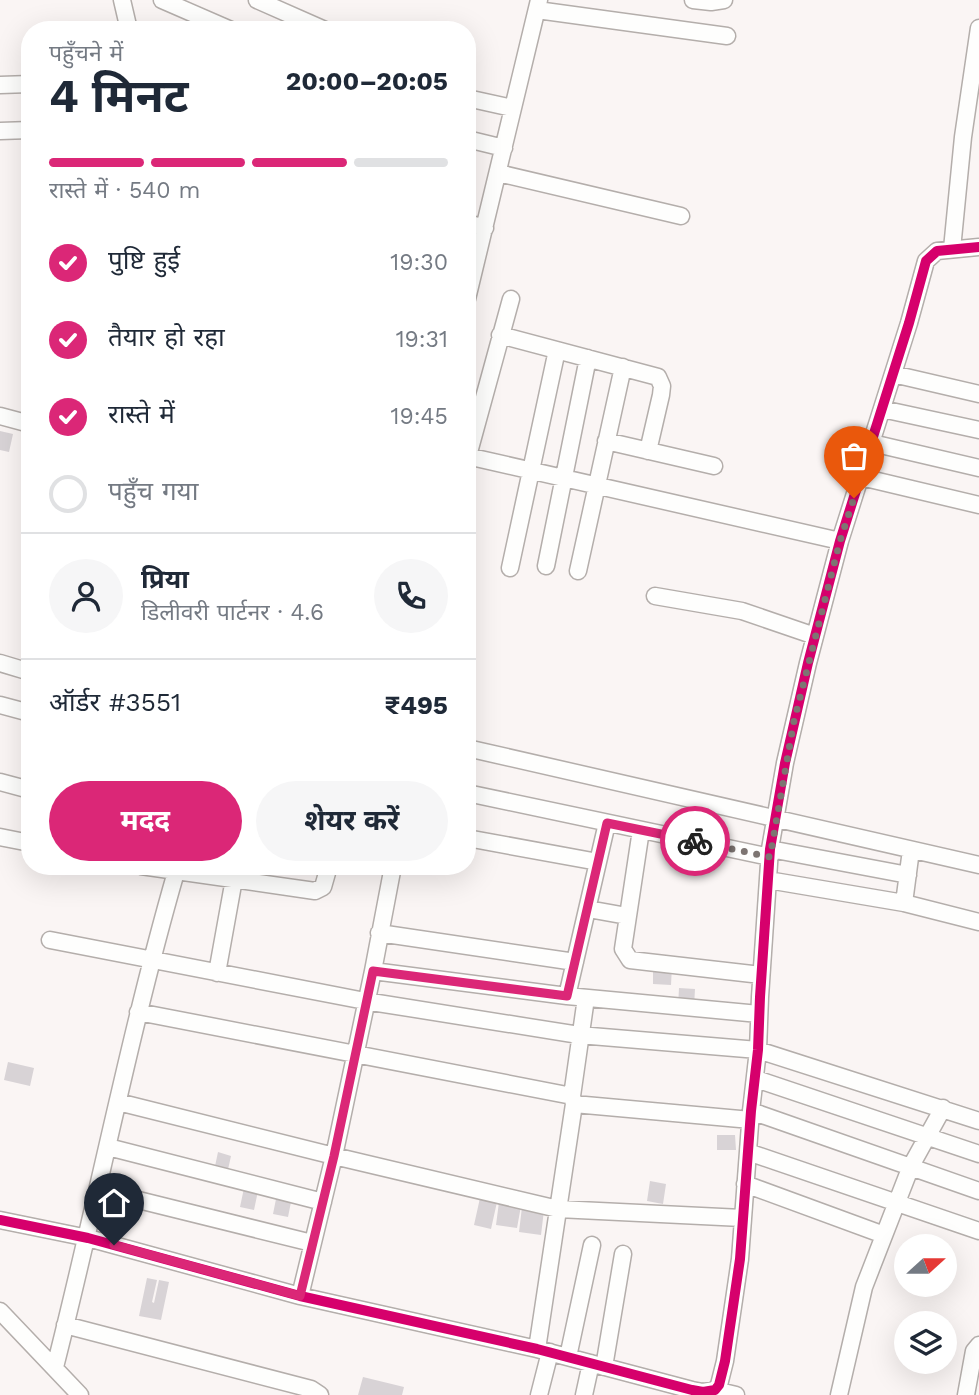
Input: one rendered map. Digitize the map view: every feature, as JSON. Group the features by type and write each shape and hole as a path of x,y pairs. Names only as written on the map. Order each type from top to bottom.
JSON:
{"street":[{"path":"122,0 127,21"},
{"path":"162,0 210,21"},
{"path":"257,0 305,21"},
{"path":"693,0 724,0"},
{"path":"476,264 538,5 727,36"},
{"path":"952,249 963,138 979,28"},
{"path":"0,85 21,84"},
{"path":"476,99 512,108"},
{"path":"0,131 21,130"},
{"path":"476,141 504,148"},
{"path":"498,173 681,216"},
{"path":"476,226 485,228"},
{"path":"707,1392 719,1385 725,1361 740,1259 756,1079 770,853 794,721 840,541 926,261 937,251 979,247"},
{"path":"476,426 511,299"},
{"path":"500,335 654,375 660,380 661,395 648,451"},
{"path":"510,568 557,350"},
{"path":"546,566 588,358"},
{"path":"578,572 623,367"},
{"path":"893,374 979,394"},
{"path":"882,409 979,430"},
{"path":"0,416 21,422"},
{"path":"606,441 714,466"},
{"path":"872,443 979,468"},
{"path":"476,458 840,541"},
{"path":"861,477 979,505"},
{"path":"655,596 742,611 815,636"},
{"path":"0,663 21,669"},
{"path":"0,705 21,711"},
{"path":"476,750 979,865"},
{"path":"0,782 21,788"},
{"path":"476,795 641,830 908,875"},
{"path":"567,996 607,823"},
{"path":"641,830 623,949 630,960 761,975"},
{"path":"0,837 21,841"},
{"path":"476,840 598,862"},
{"path":"904,903 911,850"},
{"path":"54,1367 88,1238 150,960 175,875"},
{"path":"201,875 315,891 323,887 326,875"},
{"path":"300,1296 334,1156 391,875"},
{"path":"217,973 234,879"},
{"path":"768,880 904,903 979,922"},
{"path":"588,909 627,916"},
{"path":"379,933 575,962"},
{"path":"50,940 365,1001 579,1035 758,1050 979,1121"},
{"path":"373,971 567,996 759,1014"},
{"path":"539,1395 558,1209 586,998"},
{"path":"138,1012 573,1100 751,1116 911,1166 979,1191"},
{"path":"756,1079 979,1154"},
{"path":"118,1102 558,1209 742,1218"},
{"path":"839,1395 864,1287 911,1166 943,1108"},
{"path":"108,1147 323,1202"},
{"path":"748,1152 979,1231"},
{"path":"746,1184 884,1235"},
{"path":"98,1190 312,1243"},
{"path":"0,1220 88,1238 300,1296 568,1357 639,1378 736,1395"},
{"path":"568,1357 592,1245"},
{"path":"584,1395 598,1365 623,1254"},
{"path":"0,1311 80,1395"},
{"path":"65,1325 312,1389 320,1395"},
{"path":"966,1395 974,1351 979,1345"},
{"path":"636,1395 639,1378"}],"building":[{"path":"0,431 13,434 9,452 0,450"},
{"path":"653,966 672,966 671,985 653,984"},
{"path":"679,988 695,989 694,1007 678,1007"},
{"path":"8,1062 34,1068 30,1086 4,1080"},
{"path":"717,1135 735,1135 736,1150 717,1150"},
{"path":"218,1152 231,1156 227,1174 214,1171"},
{"path":"650,1181 666,1184 663,1204 647,1201"},
{"path":"244,1188 258,1191 254,1210 240,1207"},
{"path":"480,1198 497,1202 491,1229 474,1225"},
{"path":"276,1199 291,1202 288,1217 273,1214"},
{"path":"499,1202 521,1206 517,1228 496,1225"},
{"path":"522,1207 544,1210 541,1235 519,1232"},
{"path":"147,1278 157,1280 152,1302 154,1303 159,1280 169,1282 161,1320 139,1316"},
{"path":"363,1377 404,1387 402,1395 358,1395"}],"cycle path":[{"path":"0,1220 88,1238 300,1296 537,1349 692,1390 715,1390 719,1385 725,1361 740,1259 758,1050 770,849 785,763 808,663 840,541 926,261 937,251 979,247"}],"way so far":[{"path":"695,841 770,857 794,721 840,541 854,498"}],"route":[{"path":"114,1245 300,1296 334,1156 373,971 567,996 607,823 695,841"}]}
